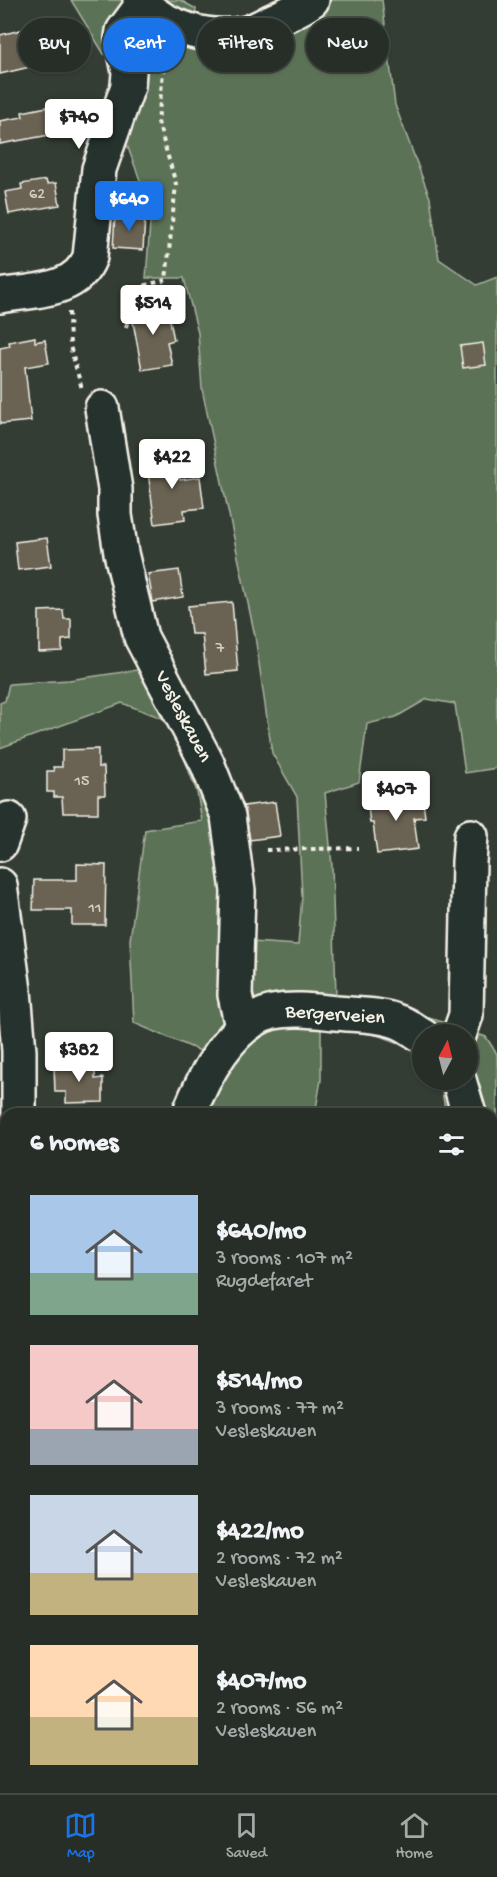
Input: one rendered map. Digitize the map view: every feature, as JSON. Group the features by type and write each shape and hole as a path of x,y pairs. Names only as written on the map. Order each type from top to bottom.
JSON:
{"street":[{"path":"185,28 212,34 246,33 303,7 312,0"},
{"path":"0,296 68,284 80,275 90,256 99,169 128,86 129,72 123,31 142,2 160,18"},
{"name":"Vesleskauen","path":"102,408 115,489 115,515 121,553 141,637 207,763 228,816 238,891 235,995 242,1027"},
{"path":"462,1024 465,1015 471,836"},
{"path":"0,885 4,947 20,1051 19,1108"},
{"name":"Bergerveien","path":"192,1108 208,1072 242,1027 272,1012 294,1010 369,1016 399,1022 412,1030"},
{"path":"462,1090 467,1108"}],"path":[{"path":"126,327 131,309 146,285 166,280 176,184 158,122 162,72"},
{"path":"68,284 70,346 79,384 89,399 102,408"},
{"path":"266,850 358,848"}],"green space":[{"path":"71,0 180,0 196,9 193,38 197,37 197,72 294,72 294,18 259,18 319,0 382,0 384,18 306,18 306,72 389,72 389,57 395,105 430,198 439,259 477,285 497,277 497,768 465,773 455,704 427,699 396,717 367,724 359,782 325,793 332,866 336,995 383,1002 448,1024 412,1024 412,1050 390,1039 321,1024 321,1080 316,1108 204,1108 224,1061 134,1023 130,940 145,830 202,821 197,792 170,721 122,703 0,748 0,703 5,701 9,684 69,680 164,666 251,942 298,945 302,896 297,797 272,753 255,636 202,389 198,333 184,278 146,278 151,210 123,134 140,72 185,72 185,18 103,18 103,52 91,33 91,18 82,18"},
{"path":"478,1034 486,1037 497,1054 497,1108 445,1108 442,1090 478,1090"}],"building":[{"path":"18,31 18,70 0,74 0,35"},
{"path":"47,107 48,112 57,110 61,133 0,144 0,121 23,117 22,112"},
{"path":"46,180 47,184 56,183 60,205 9,214 5,192 22,189 21,184"},
{"path":"115,215 145,217 143,250 113,248"},
{"path":"167,305 174,340 167,342 172,365 142,370 131,311"},
{"path":"35,337 35,342 45,340 49,363 25,367 31,421 0,424 0,348 10,346 9,342"},
{"path":"483,343 486,365 463,368 460,346"},
{"path":"177,454 180,480 200,477 204,508 184,510 185,520 155,524 146,458"},
{"path":"47,538 51,566 18,570 15,542"},
{"path":"179,570 183,597 153,602 148,574"},
{"path":"232,602 238,671 206,674 202,634 191,634 188,606"},
{"path":"63,610 64,619 71,619 71,639 62,640 62,651 39,652 39,611"},
{"path":"98,749 98,767 104,767 105,795 98,795 98,813 63,813 62,797 54,797 54,792 47,792 47,771 54,771 53,767 62,767 62,750"},
{"path":"422,794 425,817 414,818 418,849 377,854 367,800"},
{"path":"275,802 280,836 250,840 244,806"},
{"path":"77,864 106,865 105,925 72,925 72,910 33,910 34,880 77,880"},
{"path":"95,1064 95,1079 103,1078 103,1102 66,1103 66,1092 55,1092 54,1065"}]}
